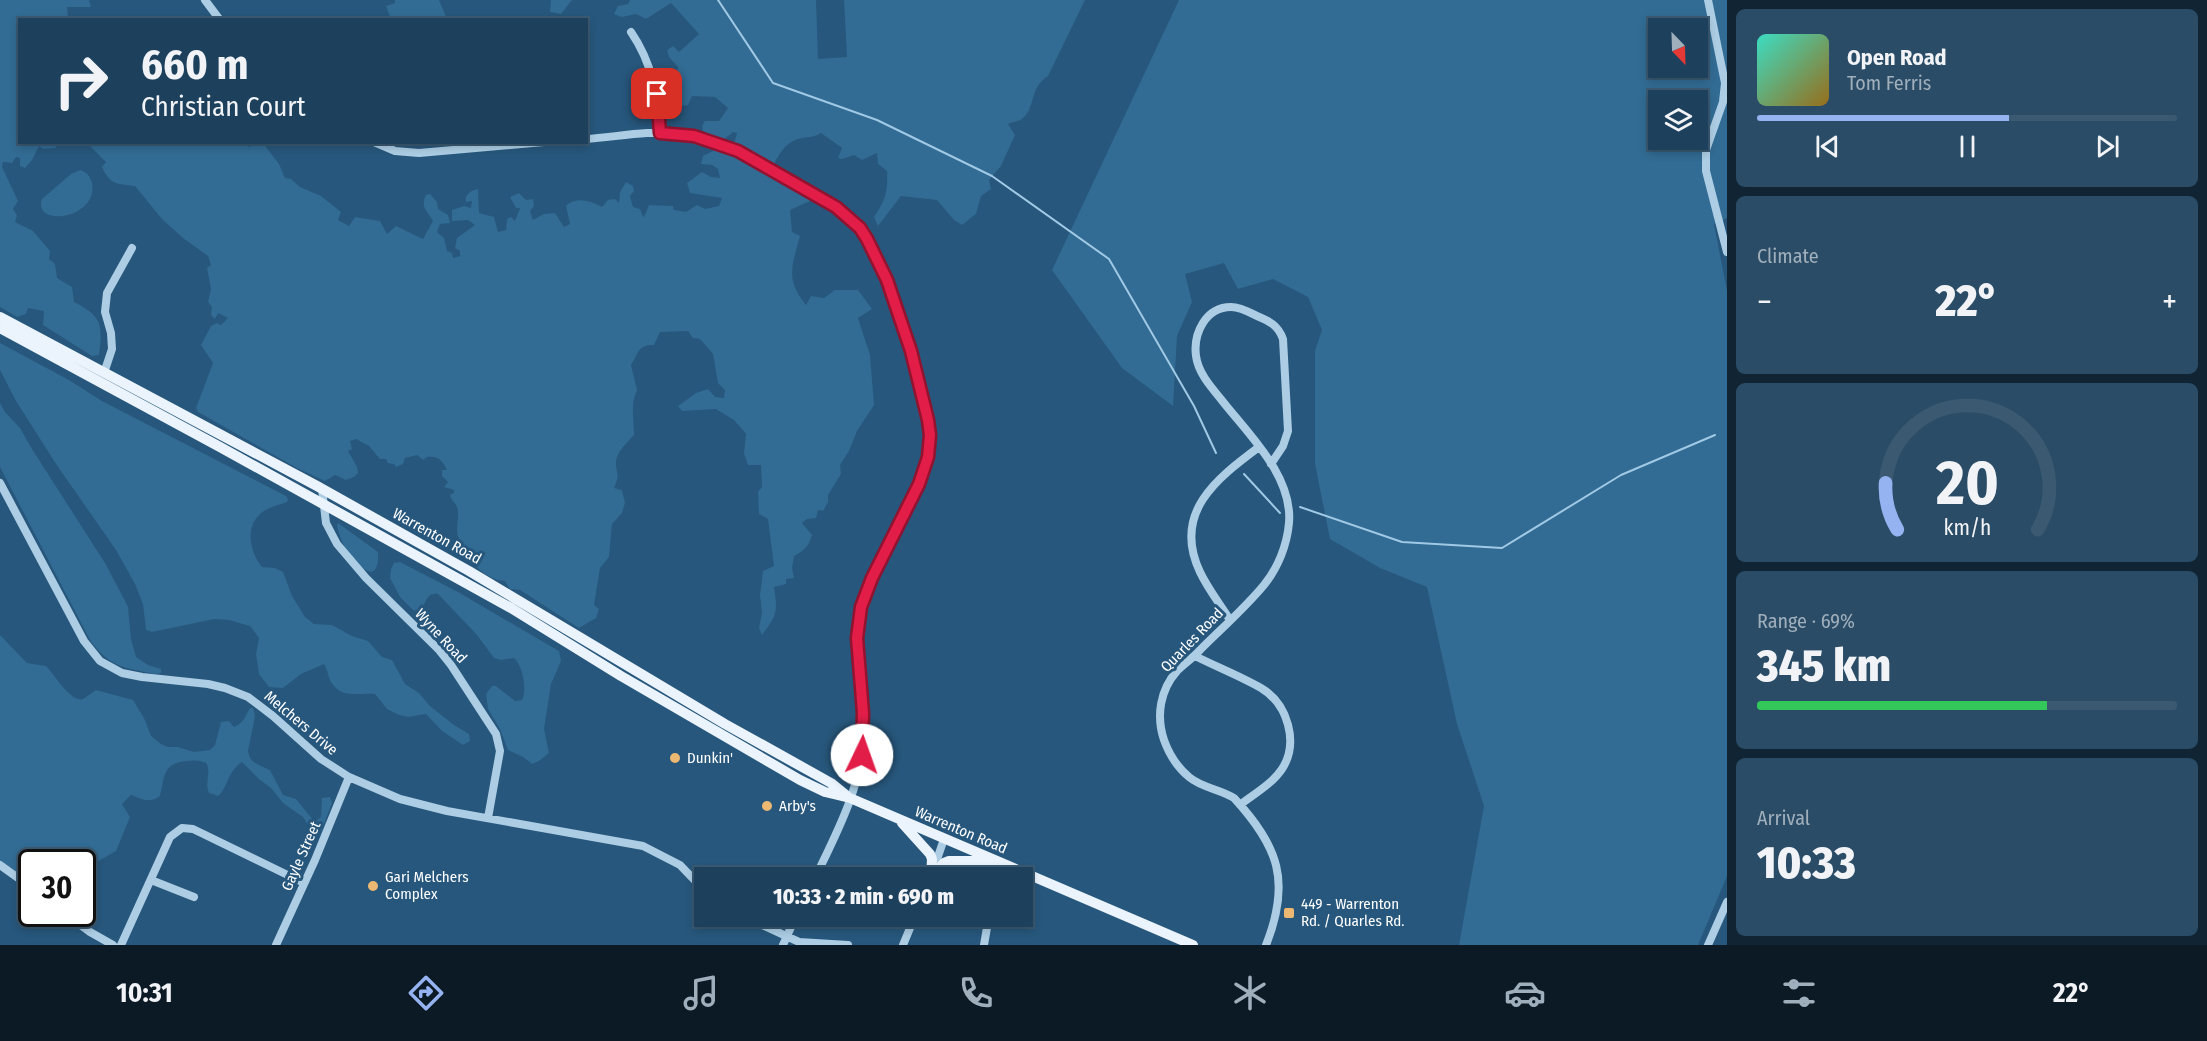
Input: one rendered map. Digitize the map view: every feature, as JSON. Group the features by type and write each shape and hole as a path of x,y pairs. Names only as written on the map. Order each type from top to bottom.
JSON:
{"main road":[{"name":"Warrenton Road","path":"0,317 322,489 469,571 708,714 831,783 850,798"},
{"name":"Warrenton Road","path":"0,328 511,608 631,682 800,780 825,792 850,798 1193,945"},
{"path":"899,820 930,854 931,867"},
{"path":"940,867 949,861 996,861"}],"street":[{"path":"206,0 219,18"},
{"path":"1708,0 1725,83 1723,102 1706,150 1706,171 1724,225 1727,252"},
{"path":"631,32 647,58 654,79 660,133"},
{"path":"588,139 660,133 694,136 738,151 849,216 867,239 877,257 911,351 928,420 929,446 919,484 872,578 861,607 857,638 863,738 859,770 840,824 820,867"},
{"path":"379,144 396,151 419,153 515,144"},
{"path":"104,372 112,349 111,333 105,312 107,293 132,248"},
{"name":"Quarles Road","path":"1266,945 1278,910 1280,881 1278,868 1268,844 1240,805 1226,793 1205,786 1188,776 1172,757 1163,737 1160,712 1164,692 1176,672 1195,656 1264,585 1278,563 1287,539 1289,519 1287,497 1271,464 1202,374 1196,358 1196,348 1204,320 1223,308 1237,308 1262,318 1276,326 1283,339 1288,431 1286,441 1271,464"},
{"path":"1230,620 1198,566 1192,548 1192,524 1205,493 1227,471 1259,447"},
{"name":"Melchers Drive","path":"0,483 84,641 100,661 118,672 208,684 248,697 273,716 312,752 349,777 391,795 422,806 643,846 680,865 694,880"},
{"name":"Wyne Road","path":"322,489 326,523 337,544 366,578 439,650 496,735 500,751 489,818"},
{"path":"1195,656 1262,689 1278,704 1286,719 1289,748 1282,768 1276,776 1240,805"},
{"name":"Gayle Street","path":"276,945 349,777"},
{"path":"121,945 171,837 182,828 193,829 304,883"},
{"path":"934,867 944,839"},
{"path":"995,867 996,861"},
{"path":"0,865 18,878"},
{"path":"152,880 194,897"},
{"path":"1708,945 1727,902"},
{"path":"83,927 113,945"},
{"path":"767,927 799,942 848,945"},
{"path":"783,945 791,927"},
{"path":"903,945 910,927"},
{"path":"984,945 987,927"}],"shaded area":[{"path":"0,0 89,0 91,7 67,7 68,17 81,18 18,18 18,144 55,144 56,148 43,149 39,146 25,168 20,166 20,158 16,157 12,163 3,162 2,167 18,201 13,209 17,215 15,222 33,231 50,251 49,259 55,264 57,278 72,287 74,302 95,317 101,336 99,355 92,356 43,325 44,311 28,308 26,314 17,317 0,307"},
{"path":"395,0 439,0 447,18 391,18 386,6 395,3"},
{"path":"551,0 572,0 561,14 550,12"},
{"path":"630,0 816,0 818,59 847,57 844,0 1085,0 1048,76 1038,86 1026,114 1021,120 1008,124 1015,135 1001,166 989,180 991,189 981,196 976,214 962,225 954,220 937,200 901,196 878,226 874,217 885,196 887,171 878,164 877,153 862,160 854,155 838,158 842,148 821,133 793,141 782,151 774,164 734,144 737,133 733,132 722,141 703,131 702,126 705,121 719,121 728,108 715,97 692,96 688,105 681,106 680,110 670,113 663,109 665,92 670,87 676,89 678,67 669,57 667,50 673,46 679,52 699,34 671,3 646,19 636,14 622,17 614,14 618,6 628,4"},
{"path":"1179,0 1727,0 1727,218 1714,224 1727,291 1727,876 1698,945 1459,945 1484,806 1457,724 1427,587 1380,568 1330,539 1315,464 1315,351 1322,330 1308,297 1273,279 1238,289 1224,263 1185,274 1192,302 1177,336 1173,406 1122,368 1052,270"},
{"path":"88,144 243,144 250,147 254,144 266,144 285,178 321,196 341,212 338,220 349,226 355,217 380,221 387,234 396,226 423,239 433,221 424,206 426,195 430,194 437,202 438,209 448,215 450,223 440,224 437,232 444,238 447,251 452,253 453,258 460,256 460,251 455,248 457,238 475,225 468,220 452,221 452,210 464,206 471,208 472,201 466,202 466,197 478,189 479,213 494,217 498,232 506,230 507,219 511,217 515,221 520,208 516,208 510,197 519,193 526,200 533,199 534,206 530,211 533,220 544,214 555,213 564,227 570,224 566,206 570,203 579,200 602,207 608,200 615,199 619,203 620,192 626,182 633,186 634,191 630,196 633,207 640,209 643,217 649,205 673,206 674,210 686,212 697,205 705,209 719,206 722,198 690,193 687,183 702,172 711,177 720,178 718,169 712,165 701,164 703,156 717,149 767,170 794,186 810,201 790,210 792,232 800,236 792,272 795,287 806,305 811,296 824,298 835,290 858,290 872,309 858,318 870,355 874,405 857,431 840,465 841,474 828,495 828,502 823,511 818,510 816,518 807,519 802,523 812,535 811,539 806,548 794,556 792,568 794,578 786,579 786,584 774,587 776,602 771,623 762,635 759,628 762,613 760,595 763,571 774,566 768,519 759,514 758,492 762,487 761,465 748,465 744,453 746,434 734,420 716,409 682,411 678,406 696,393 708,389 715,397 724,398 725,390 718,383 713,354 700,339 693,338 688,331 660,332 654,345 641,348 631,365 637,390 633,407 634,435 617,456 618,478 614,488 622,490 625,503 622,513 612,524 609,557 600,568 594,605 599,609 596,618 579,628 520,590 510,589 505,581 497,580 482,572 470,559 457,533 458,511 450,495 454,493 454,490 444,487 448,482 442,476 442,470 447,470 439,459 427,457 423,460 417,455 405,458 403,464 396,467 388,463 386,459 380,459 369,446 356,439 350,441 352,449 348,451 358,473 346,480 335,475 325,481 297,468 198,412 196,408 213,363 201,345 211,326 217,323 221,325 228,318 218,313 215,319 211,315 212,307 208,302 211,289 207,268 211,265 208,256 162,219 135,186 119,184 111,180 102,167 106,162"},
{"path":"80,170 88,175 92,183 91,195 86,205 77,212 66,215 47,214 42,208 42,199 71,174"},
{"path":"0,343 69,380 102,401 286,496 287,502 264,511 253,523 252,546 262,567 275,568 283,572 292,596 305,617 314,624 332,625 352,636 368,641 382,657 392,660 405,684 419,693 430,706 454,725 469,734 470,741 463,745 442,731 426,714 408,717 399,715 387,709 375,694 352,694 340,691 331,682 324,664 301,674 283,688 269,687 259,674 256,654 259,638 250,626 229,620 214,619 152,632 146,630 143,604 116,550 56,464 16,401 0,370"},
{"path":"0,403 20,428 105,563 128,607 131,639 136,657 148,665 161,669 161,673 135,670 119,665 104,656 90,640 0,467"},
{"path":"338,523 378,552 377,566 372,572 359,566 349,554 339,533"},
{"path":"400,562 458,592 559,651 561,661 551,684 544,729 549,753 539,761 532,764 508,750 500,729 488,709 486,694 492,686 496,686 515,701 522,700 524,684 517,662 514,658 501,660 494,658 477,635 438,594 428,597 419,611 413,610 400,597 390,578 394,563"},
{"path":"0,635 27,663 46,666 73,697 83,699 96,690 133,700 151,736 168,747 178,747 194,752 210,750 215,745 221,722 229,721 234,727 242,721 250,708 253,708 255,716 248,751 251,759 256,764 270,770 283,795 296,799 313,820 321,817 322,798 330,797 332,803 320,834 314,835 303,817 283,803 272,789 242,762 233,771 218,796 209,793 206,763 194,760 179,762 166,772 160,796 149,800 131,795 122,804 130,817 116,851 96,863 96,849 18,849 18,875 0,862"}],"waterway":[{"path":"718,0 773,83 877,120 992,176 1109,259 1194,406 1216,453"},
{"path":"1300,507 1402,542 1502,548 1621,475 1715,435"},
{"path":"1244,474 1280,513"}],"place":[{"name":"Dunkin'","path":"675,758"},
{"name":"Arby's","path":"767,806"},
{"name":"Gari Melchers Complex","path":"373,886"},
{"name":"449 - Warrenton Rd. / Quarles Rd.","path":"1289,913"}],"route":[{"path":"657,94 660,133 677,133 708,139 738,151 849,216 860,228 877,257 911,351 928,420 930,435 928,457 919,484 866,590 861,607 857,638 863,713 862,755"}]}
